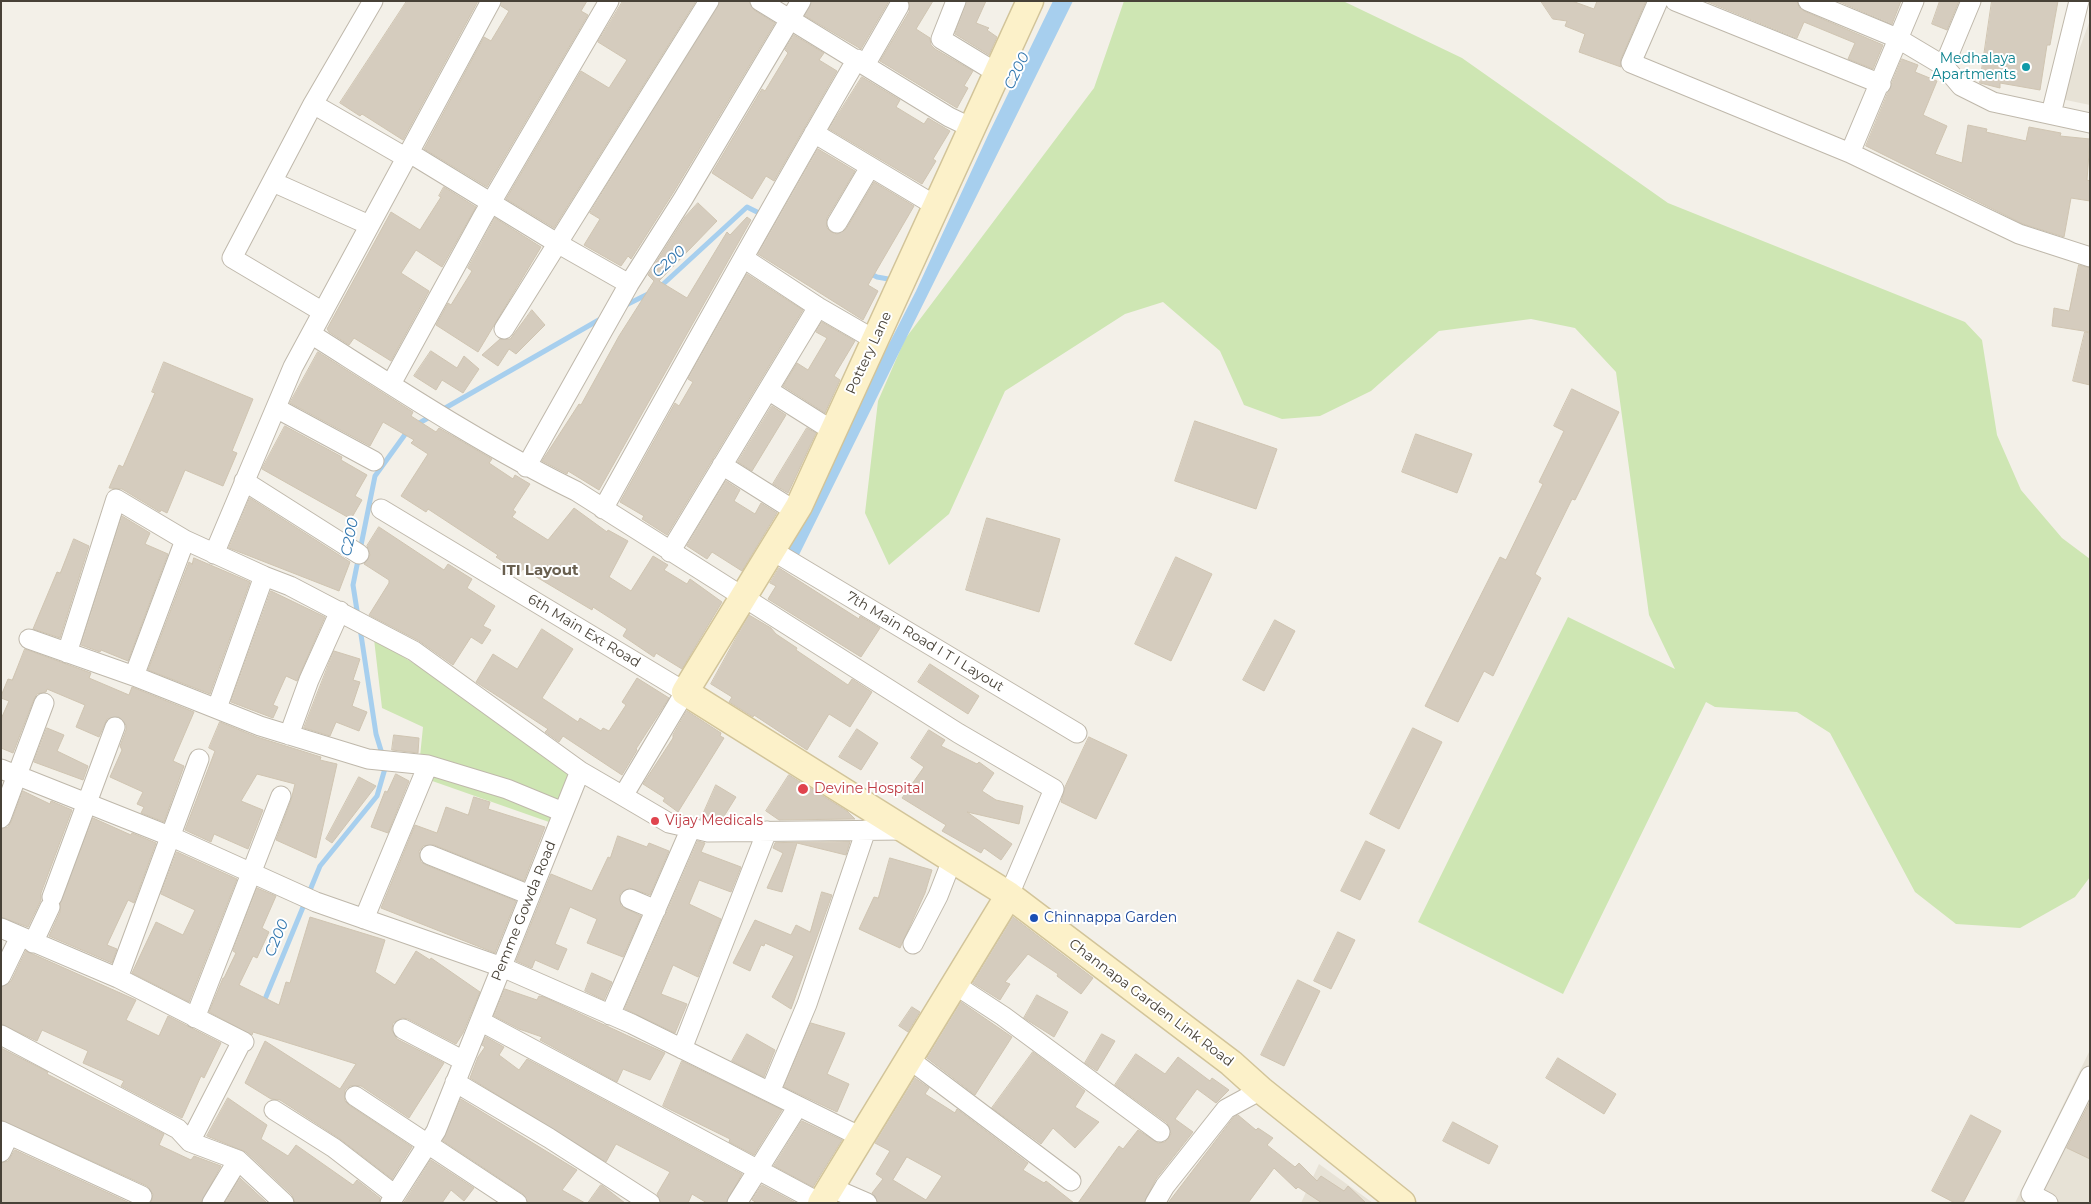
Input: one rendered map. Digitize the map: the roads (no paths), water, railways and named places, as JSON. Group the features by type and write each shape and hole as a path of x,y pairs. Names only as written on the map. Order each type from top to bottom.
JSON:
{"street":[{"path":"323,312 232,258 313,104 373,1"},
{"path":"214,554 276,408 311,334 491,1"},
{"path":"391,384 492,202 609,1"},
{"path":"504,328 709,1"},
{"path":"760,1 949,117 972,128"},
{"path":"526,467 629,284 683,199 801,1"},
{"path":"956,1 941,40 997,73"},
{"name":"Pottery Lane","path":"685,692 773,551 795,511 1030,1"},
{"path":"1658,1 1631,63 1850,153 2019,234 2090,257"},
{"path":"1675,1 1880,84"},
{"path":"1808,1 1897,38 1944,66 1961,86 1993,102 2090,123"},
{"path":"1850,153 1914,1"},
{"path":"1944,66 1971,1"},
{"path":"2051,114 2079,1"},
{"path":"603,509 814,133 899,6"},
{"path":"313,104 492,202 557,243 629,284"},
{"path":"814,133 936,206"},
{"path":"837,224 870,167"},
{"path":"273,182 369,225"},
{"path":"745,258 818,307 875,340"},
{"path":"670,552 818,307"},
{"path":"311,334 526,467 576,491 958,733 1054,789 1009,895 824,1198"},
{"path":"768,390 833,431"},
{"path":"276,408 374,461"},
{"path":"722,465 795,511"},
{"path":"244,481 360,554"},
{"path":"67,653 116,500 185,540 290,586 414,650 580,771 669,823 708,832 905,830"},
{"name":"6th Main Ext Road","path":"381,509 685,692"},
{"path":"134,676 185,540"},
{"name":"7th Main Road I T I Layout","path":"773,551 1077,732"},
{"path":"217,708 264,576"},
{"path":"289,735 309,680 352,618"},
{"path":"29,639 134,676 260,726 385,761 428,765 506,790 563,812"},
{"path":"623,796 685,692"},
{"name":"Channapa Garden Link Road","path":"685,692 1009,895 1231,1063 1261,1090 1402,1203"},
{"path":"1,818 10,772 44,703"},
{"path":"1,976 51,902 115,727"},
{"path":"118,978 172,837 199,759"},
{"path":"364,919 428,765"},
{"name":"Pemme Gowda Road","path":"392,1199 436,1131 580,771"},
{"path":"10,772 172,837 316,902 502,967 682,1049 861,1137"},
{"path":"195,1018 281,796"},
{"path":"610,1015 691,828"},
{"path":"770,1092 807,1004 866,830"},
{"path":"682,1049 767,831"},
{"path":"430,855 530,895"},
{"path":"913,944 938,896 952,860"},
{"path":"630,899 656,910"},
{"path":"1,928 118,978 243,1041 194,1143"},
{"path":"954,984 1003,1016 1160,1132"},
{"path":"480,1021 759,1170 824,1198 866,1203"},
{"path":"403,1029 464,1061"},
{"path":"1,1035 178,1129 194,1143 238,1160 284,1203"},
{"path":"909,1059 1071,1181"},
{"path":"2048,1203 2031,1194 2090,1076"},
{"path":"455,1082 549,1138 650,1203"},
{"path":"1155,1203 1165,1186 1226,1109 1261,1090"},
{"path":"355,1096 517,1203"},
{"path":"737,1203 798,1106"},
{"path":"274,1110 334,1148 392,1199"},
{"path":"1,1152 5,1133 142,1196"},
{"path":"212,1203 238,1160"}],"water":[{"path":"1053,1 1073,1 798,557 784,549 916,291"}],"waterway":[{"name":"C200","path":"660,287 747,207 763,215"},
{"name":"C200","path":"869,273 877,277 894,280"},
{"name":"C200","path":"622,307 650,293"},
{"name":"C200","path":"440,411 604,317"},
{"name":"C200","path":"416,425 433,415"},
{"name":"C200","path":"358,617 353,585 375,476 409,429"},
{"name":"C200","path":"360,628 376,734 383,757"},
{"name":"C200","path":"263,1004 320,866 377,796 386,765"}],"place":[{"name":"Medhalaya Apartments","path":"2026,67"},
{"name":"Devine Hospital","path":"803,789"},
{"name":"Vijay Medicals","path":"655,821"},
{"name":"Chinnappa Garden","path":"1034,918"}],"district":[{"name":"ITI Layout","path":"540,571"}]}
